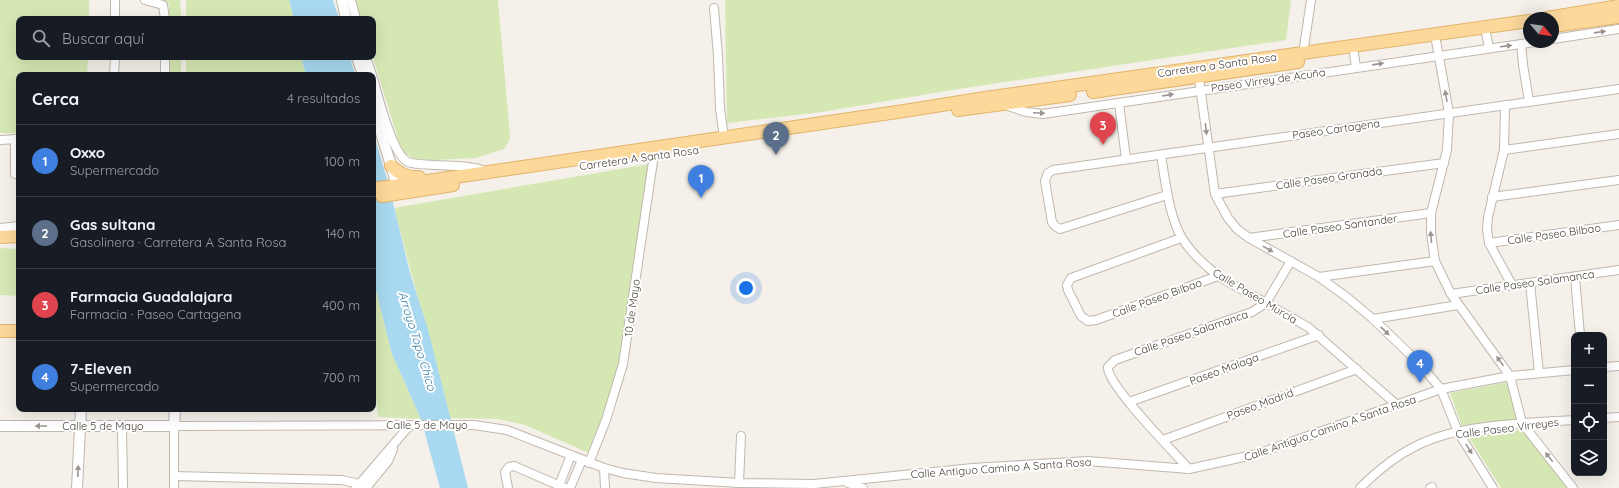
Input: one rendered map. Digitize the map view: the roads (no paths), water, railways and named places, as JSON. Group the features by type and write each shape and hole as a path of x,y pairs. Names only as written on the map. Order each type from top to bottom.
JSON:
{"main road":[{"path":"1559,24 1619,6"},
{"path":"1559,18 1619,17"},
{"name":"Carretera a Santa Rosa","path":"1485,32 1523,22"},
{"name":"Carretera a Santa Rosa","path":"905,115 1002,104 1303,54 1485,32 1523,29"},
{"name":"Carretera a Santa Rosa","path":"905,115 985,98 1198,72 1276,65 1354,54 1436,38"},
{"name":"Carretera A Santa Rosa","path":"376,196 391,189 448,178 655,152 724,137 905,115"},
{"name":"Carretera A Santa Rosa","path":"376,189 391,189 905,115"},
{"path":"391,166 402,175 408,177 438,175 448,178"},
{"path":"0,237 16,236"},
{"path":"0,331 16,331"}],"street":[{"path":"115,16 116,0"},
{"path":"144,0 154,1 163,5 165,16"},
{"path":"342,0 345,16"},
{"path":"351,0 355,16"},
{"path":"1303,54 1311,0"},
{"path":"714,8 720,109 724,137"},
{"path":"1581,17 1584,34"},
{"path":"1559,38 1619,30"},
{"path":"1485,32 1489,48"},
{"path":"1436,38 1449,113 1448,139 1444,163 1431,213 1431,233 1435,261 1451,294 1510,376 1522,424 1573,488"},
{"path":"1521,44 1529,101"},
{"name":"Paseo Virrey de Acuña","path":"1002,104 1026,112 1043,114 1521,44"},
{"path":"1354,54 1356,67"},
{"path":"114,60 114,72"},
{"path":"165,60 165,72"},
{"path":"358,60 362,72"},
{"path":"367,60 371,72"},
{"path":"1276,65 1278,79"},
{"path":"1198,72 1215,194 1228,218 1237,229 1249,238 1319,277 1348,298 1373,319 1418,362 1441,389 1458,432 1493,488"},
{"path":"376,88 390,135 397,150 408,162 471,167 488,172"},
{"name":"Paseo Cartagena","path":"1167,195 1060,229 1052,222 1045,181 1048,173 1053,170 1619,89"},
{"path":"1119,103 1126,159"},
{"path":"1505,105 1504,150 1487,224 1489,243 1512,285"},
{"path":"376,117 391,166 391,189"},
{"path":"1504,150 1619,134"},
{"path":"0,140 16,139"},
{"name":"10 de Mayo","path":"570,488 606,420 623,364 655,152"},
{"name":"Calle Paseo Murcia","path":"1161,155 1167,195 1182,238 1206,266 1218,276 1308,327 1319,335 1397,405"},
{"path":"15,174 16,156"},
{"name":"Calle Paseo Granada","path":"1215,194 1444,163"},
{"path":"1492,197 1619,180"},
{"name":"Calle Paseo Santander","path":"1249,238 1431,213"},
{"name":"Calle Paseo Bilbao","path":"1489,243 1619,224"},
{"path":"0,229 16,227"},
{"name":"Calle Paseo Bilbao","path":"1182,238 1076,275 1069,280 1068,290 1081,316 1088,321 1096,320 1218,276"},
{"name":"Calle Paseo Salamanca","path":"1129,402 1109,376 1108,367 1114,360 1252,312 1266,303 1291,261"},
{"path":"1319,277 1435,261"},
{"name":"Calle Paseo Salamanca","path":"1451,294 1619,270"},
{"path":"1575,277 1580,332"},
{"path":"1530,283 1539,373"},
{"path":"1373,319 1458,304"},
{"name":"Paseo Malaga","path":"1129,402 1319,335"},
{"path":"1607,367 1619,366"},
{"name":"Paseo Madrid","path":"1163,440 1357,369"},
{"name":"Calle Antiguo Camino A Santa Rosa","path":"845,482 973,468 1088,461 1189,469 1257,454 1441,389 1510,376 1571,370"},
{"path":"1129,402 1138,414 1189,469"},
{"path":"77,488 81,412"},
{"path":"164,425 171,421 175,412"},
{"path":"174,488 175,412"},
{"path":"1607,418 1619,417"},
{"name":"Calle Paseo Virreyes","path":"1360,488 1370,477 1393,460 1419,444 1458,432 1522,424 1571,420"},
{"path":"174,476 342,480 361,487 410,425"},
{"name":"Calle 5 de Mayo","path":"0,426 474,425 507,430 604,468 641,477 739,483 814,484 845,482"},
{"path":"122,426 123,488"},
{"path":"739,483 741,436"},
{"path":"508,488 505,472 509,467 514,466 560,487 571,455"},
{"path":"604,468 605,488"},
{"path":"669,479 669,488"},
{"path":"845,482 863,488"}],"water":[{"path":"289,0 333,0 338,16 293,16"},
{"path":"302,60 351,60 354,72 305,72"},
{"name":"Arroyo Topo Chico","path":"376,142 388,182 410,273 428,329 468,488 440,488 421,419 392,354 376,290"}],"place":[{"name":"Farmacia Guadalajara","path":"1103,145"},
{"name":"Gas sultana","path":"776,155"},
{"name":"Oxxo","path":"701,198"},
{"name":"7-Eleven","path":"1420,383"}]}
